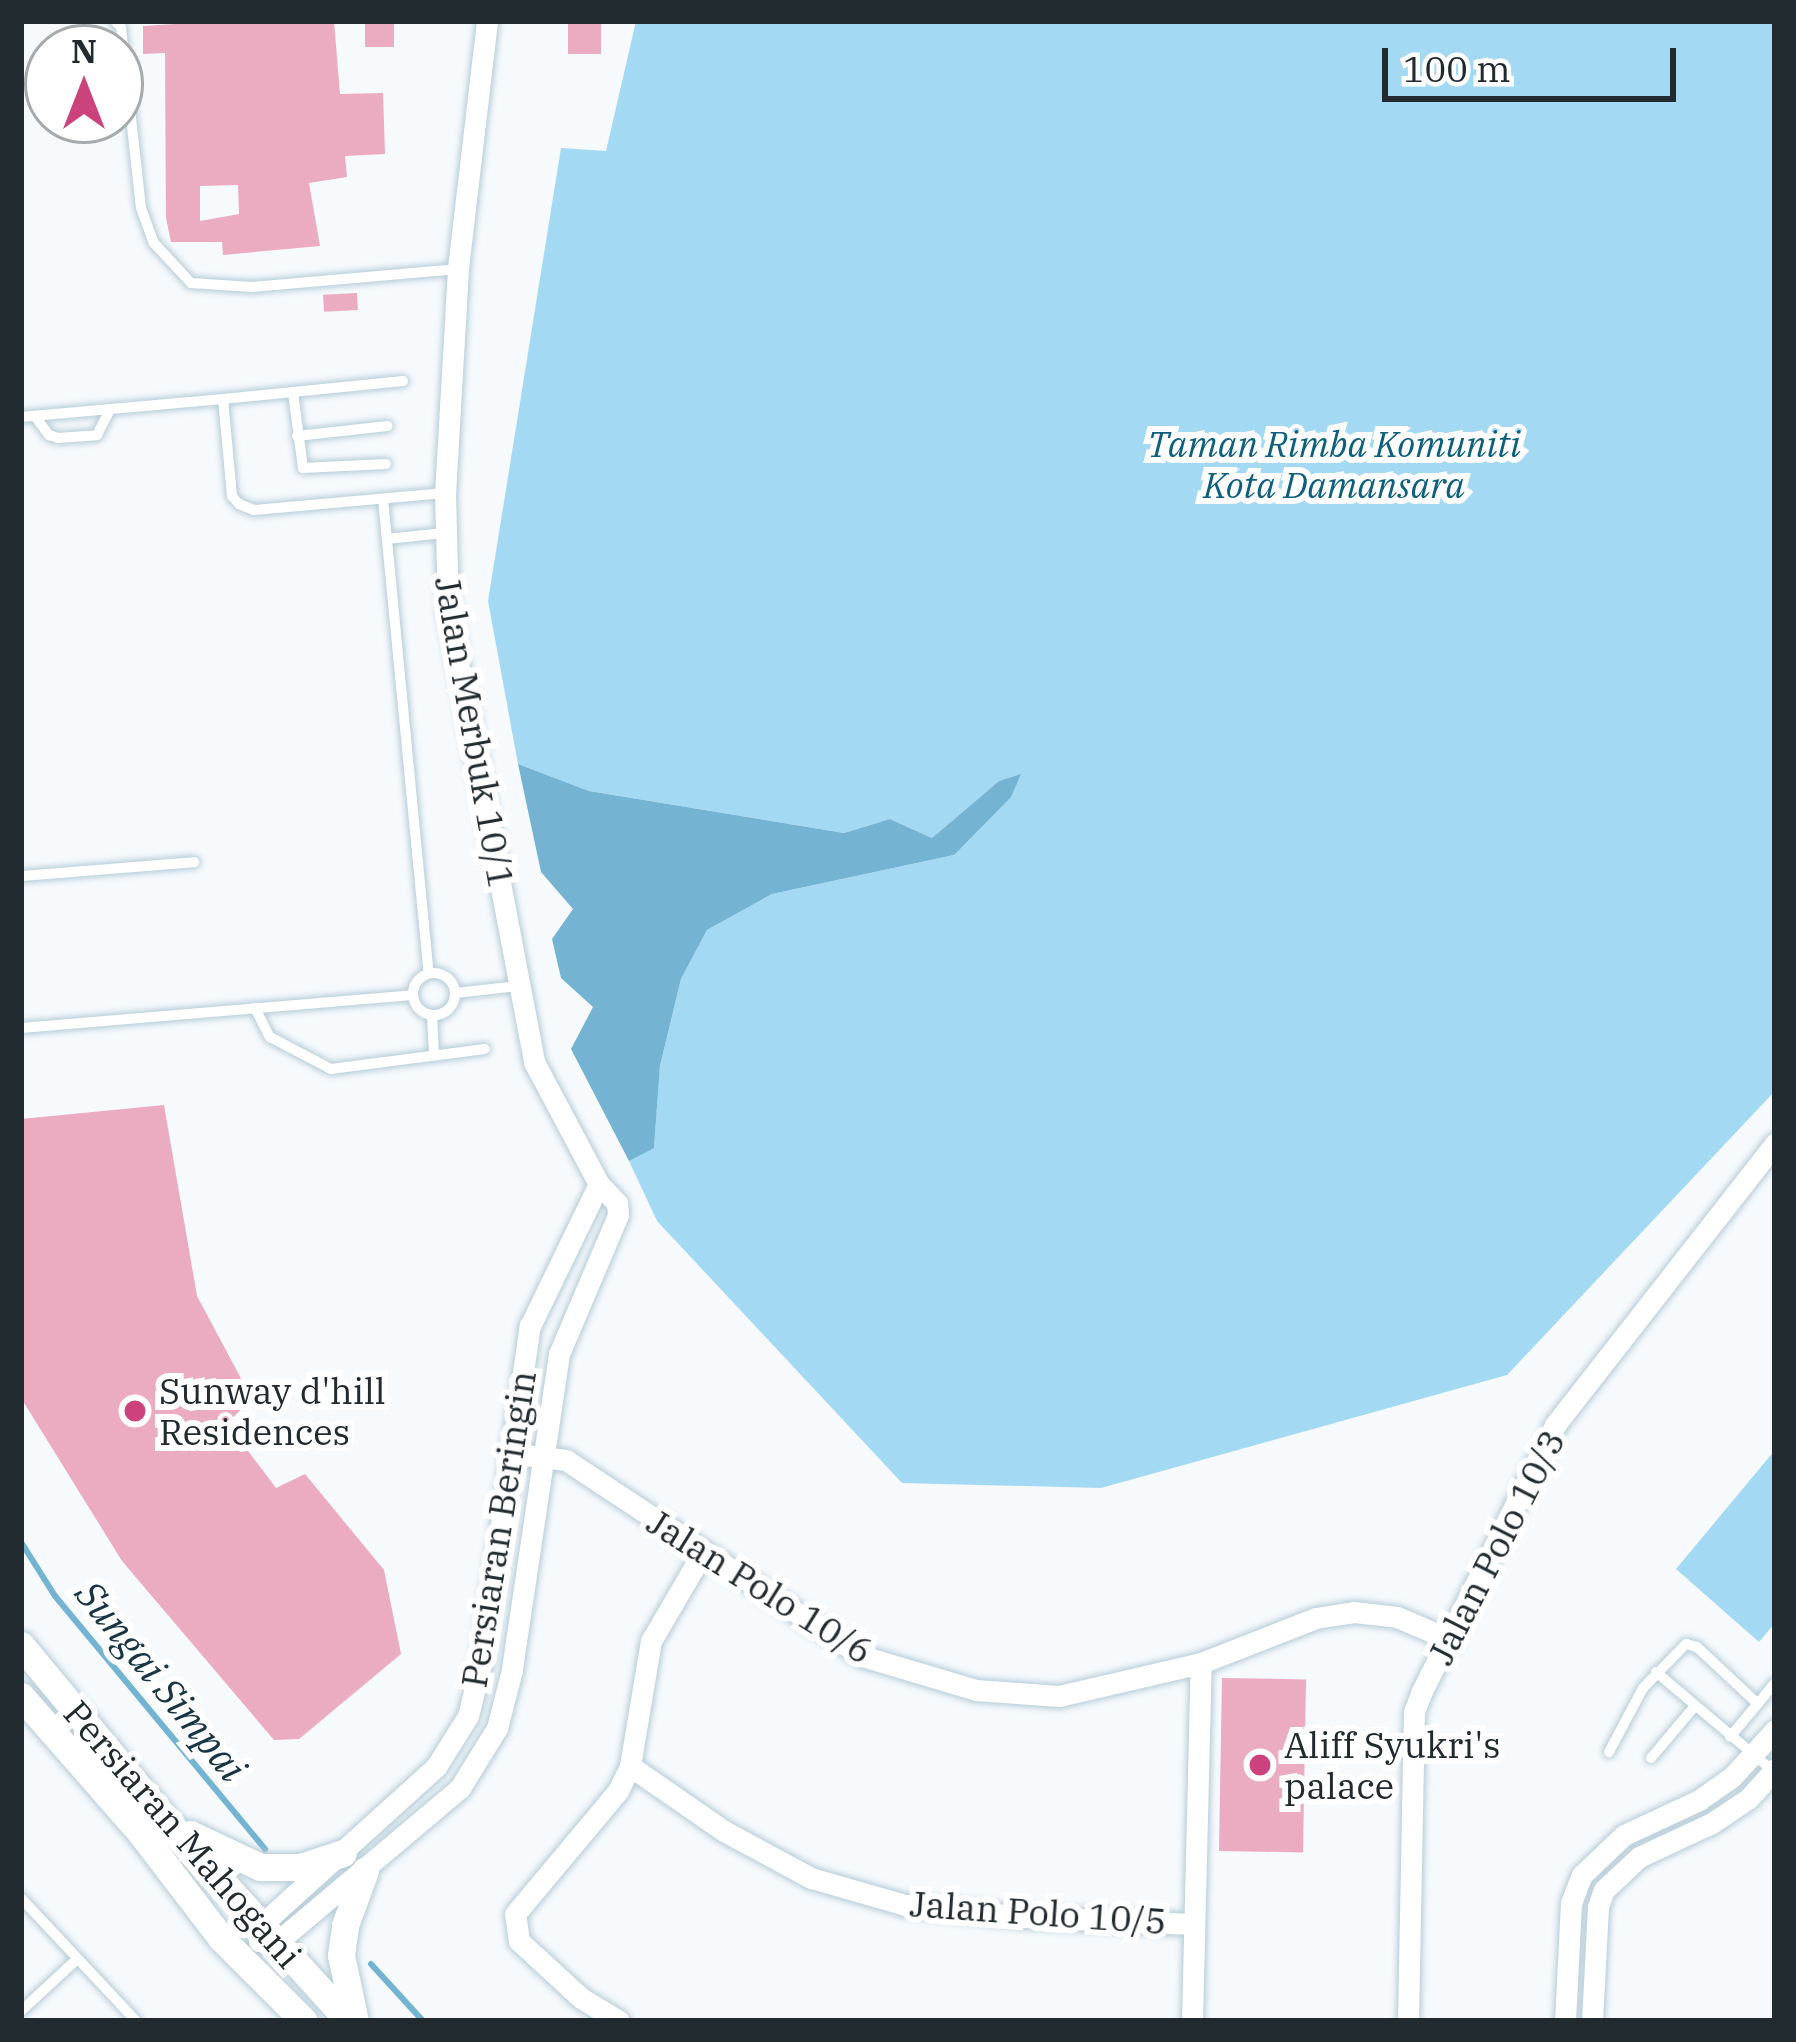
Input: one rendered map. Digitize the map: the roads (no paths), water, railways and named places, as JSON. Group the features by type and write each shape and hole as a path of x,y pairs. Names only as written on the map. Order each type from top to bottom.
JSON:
{"main road":[{"name":"Persiaran Mahogani","path":"21,1645 153,1826 221,1938 304,2021"},
{"name":"Persiaran Mahogani","path":"21,1696 352,2021"},
{"path":"153,1826 260,1867 354,1862 340,1955 352,2021"},
{"path":"266,1936 318,2021"}],"street":[{"name":"Jalan Merbuk 10/1","path":"487,21 458,269 445,493 448,610 534,1062 599,1184 617,1203"},
{"name":"Jalan Polo 10/3","path":"1408,2021 1414,1712 1555,1425 1775,1143"},
{"name":"Persiaran Beringin","path":"354,1862 436,1767 468,1716 481,1664 530,1326 599,1184"},
{"name":"Persiaran Beringin","path":"266,1936 354,1862 460,1788 497,1728 555,1457 559,1354 618,1215 617,1203"},
{"path":"509,1453 555,1457"},
{"name":"Jalan Polo 10/6","path":"555,1457 862,1656 976,1690 1059,1696 1201,1663 1316,1618 1354,1612 1397,1617 1451,1640"},
{"path":"619,2021 581,1998 519,1941 515,1915 618,1791 630,1766 651,1641 703,1552"},
{"path":"1192,2021 1201,1663"},
{"path":"1565,2021 1571,1903 1582,1875 1624,1835 1699,1800 1775,1730"},
{"name":"Jalan Polo 10/5","path":"630,1766 724,1831 811,1878 905,1905 1026,1917 1194,1924"},
{"path":"1592,2021 1604,1890 1639,1857 1712,1823 1749,1798 1774,1770"},
{"path":"1567,1985 1593,1985"}],"lane":[{"path":"115,21 121,27 141,208 154,243 191,283 252,287 458,269"},
{"path":"21,417 403,381"},
{"path":"292,392 304,468 386,464"},
{"path":"223,399 232,496 239,504 254,510 445,493"},
{"path":"35,416 49,435 58,438 97,435 110,409"},
{"path":"297,436 387,426"},
{"path":"382,499 429,973"},
{"path":"386,539 444,533"},
{"path":"21,876 194,862"},
{"path":"429,973 447,976 456,994 446,1012 432,1015 419,1009 413,995 416,981 429,973"},
{"path":"456,994 520,986"},
{"path":"21,1028 413,995"},
{"path":"255,1008 270,1036 331,1069 485,1049"},
{"path":"432,1015 434,1055"},
{"path":"1609,1752 1656,1672 1680,1647 1697,1647 1758,1704"},
{"path":"1656,1672 1774,1770"},
{"path":"1730,1737 1775,1683"},
{"path":"1651,1758 1695,1706"},
{"path":"21,1898 136,2021"},
{"path":"21,2011 75,1961"}],"waterway":[{"name":"Sungai Simpai","path":"21,1542 55,1596 265,1849"},
{"name":"Sungai Simpai","path":"371,1964 423,2021"}],"place":[{"name":"Sunway d'hill Residences","path":"135,1411"},
{"name":"Aliff Syukri's palace","path":"1260,1765"}],"park label":[{"name":"Taman Rimba Komuniti Kota Damansara","path":"1334,464"}]}
